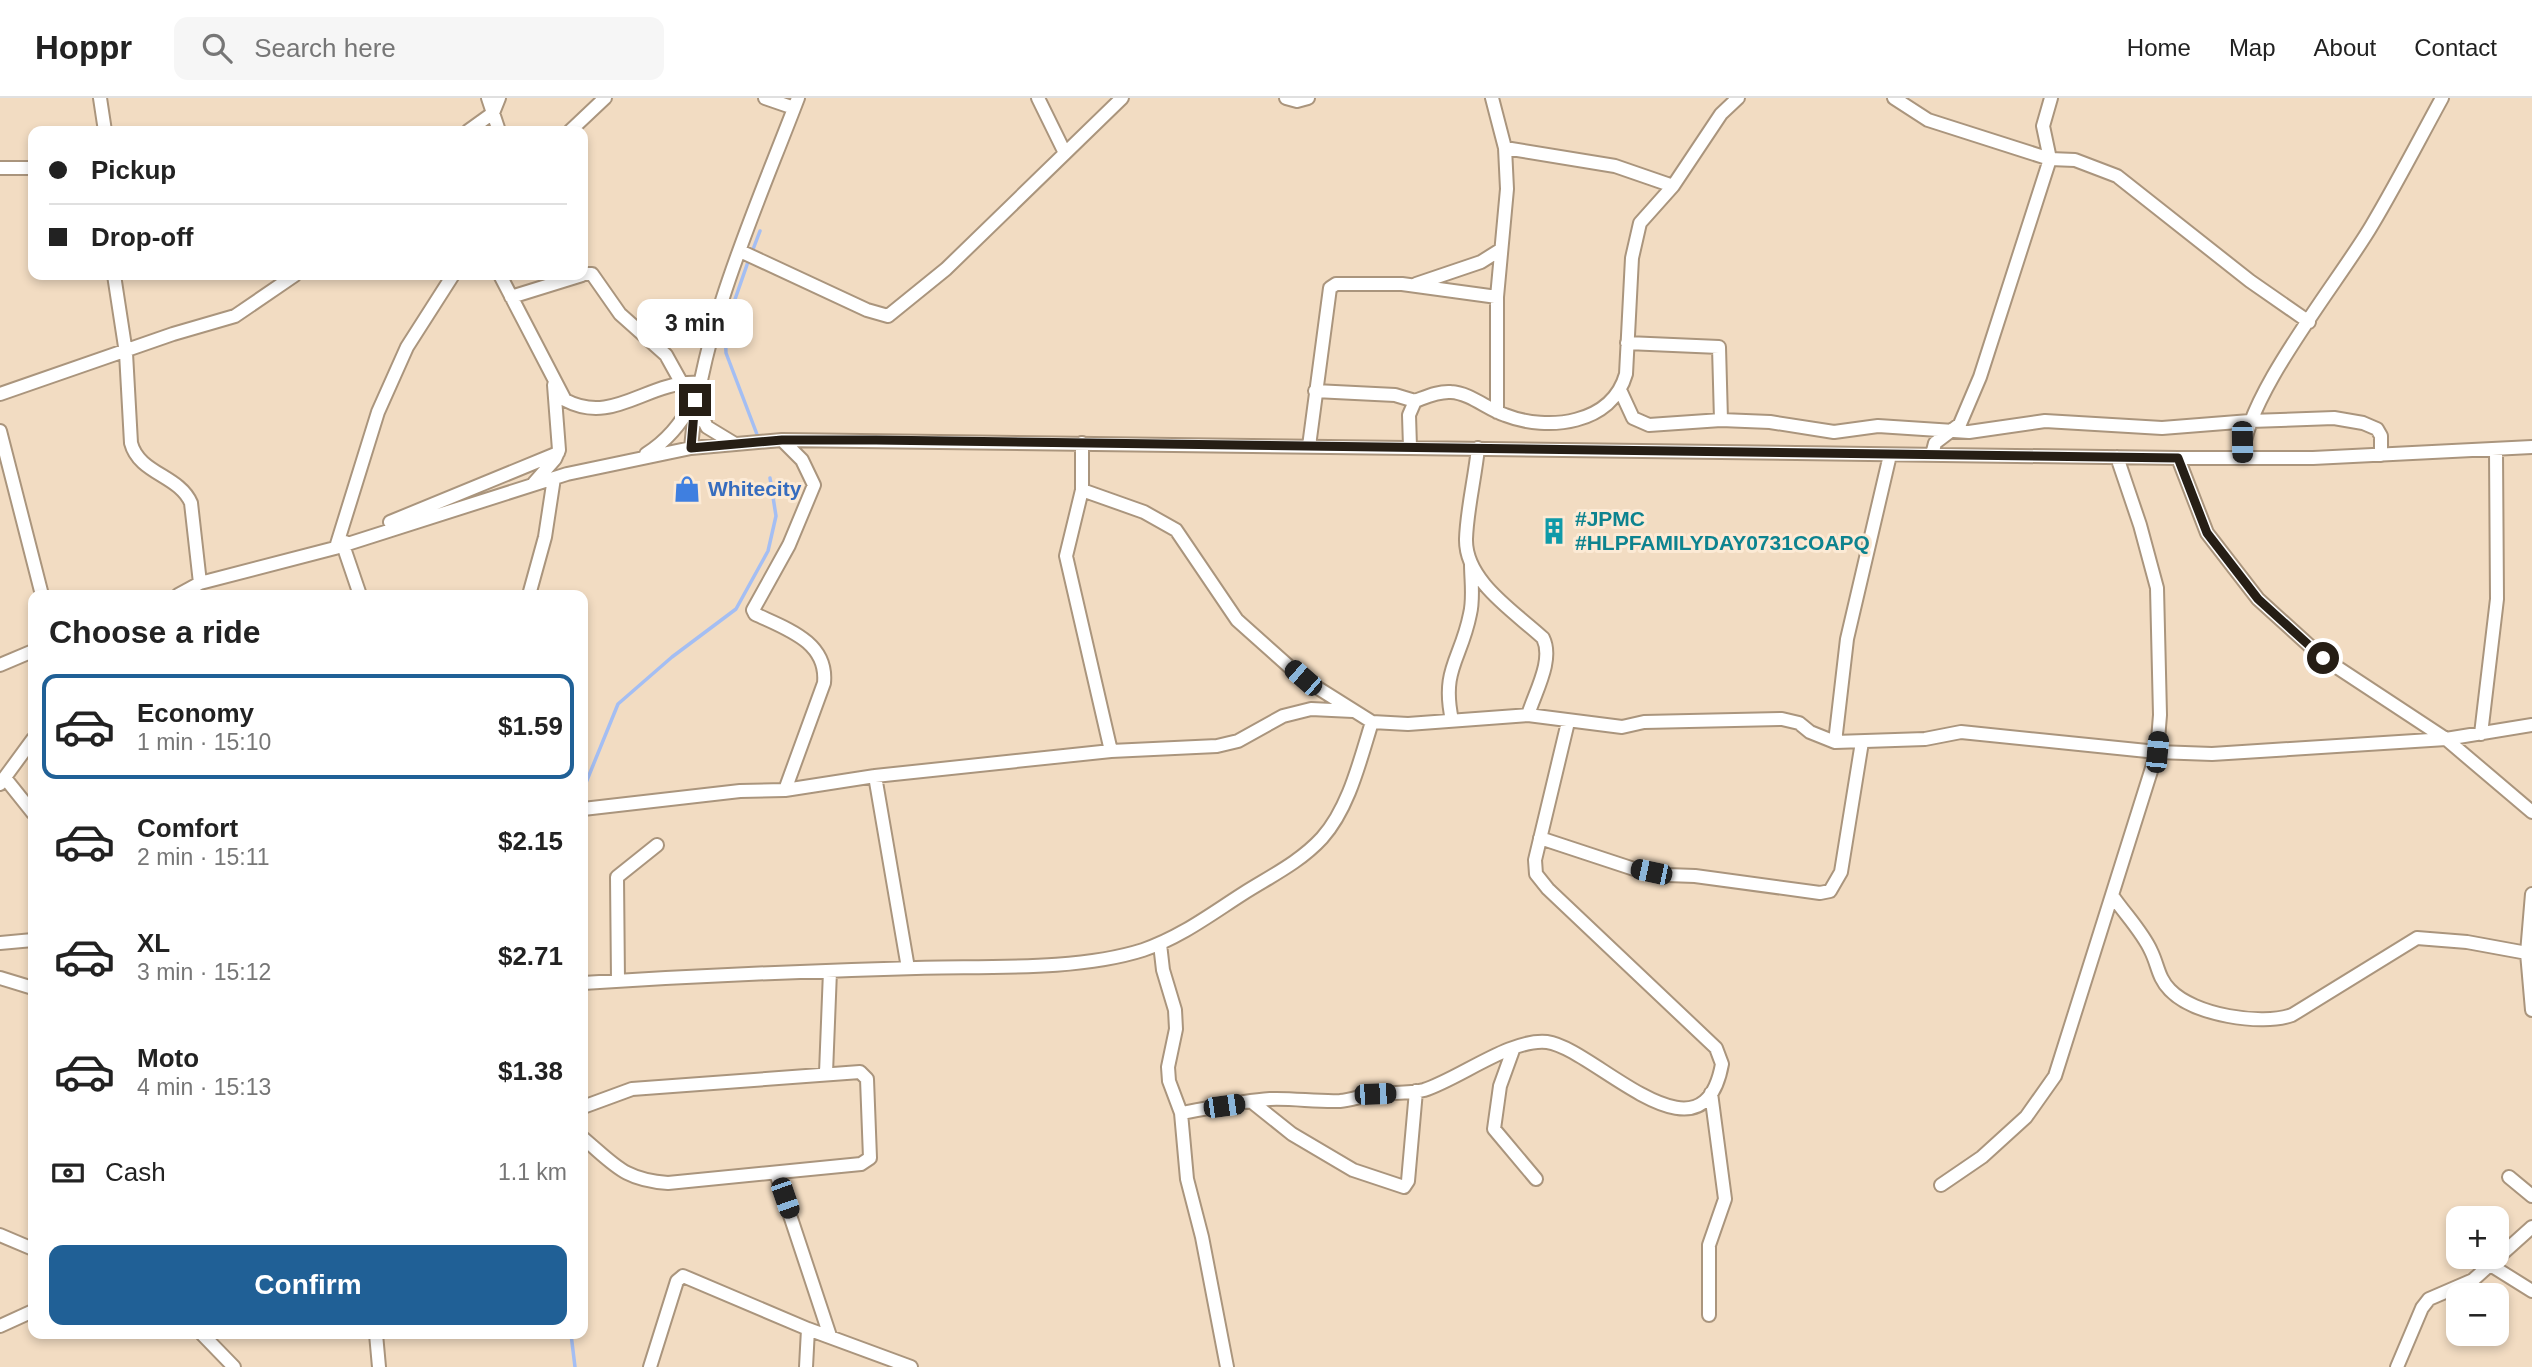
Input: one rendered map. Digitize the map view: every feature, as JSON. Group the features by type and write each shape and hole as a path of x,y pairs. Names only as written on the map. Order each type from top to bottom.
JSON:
{"street":[{"path":"100,98 104,126"},
{"path":"488,98 498,126"},
{"path":"475,126 494,113 499,98"},
{"path":"575,126 605,98"},
{"path":"691,448 698,383 740,251 796,103 765,98"},
{"path":"1038,98 1065,153"},
{"path":"740,251 867,310 888,316 914,298 946,269 1122,98"},
{"path":"1286,98 1297,101 1308,98"},
{"path":"1492,98 1505,148 1507,189 1497,297 1497,412"},
{"path":"1315,391 1395,395 1415,401 1452,392 1497,412 1549,423 1600,411 1621,392 1626,374 1635,236 1640,222 1673,186 1721,114 1738,98"},
{"path":"1894,98 1928,120 2050,159 2075,160 2117,176 2250,281 2309,322"},
{"path":"1931,455 1935,443 1960,424 1980,377 2050,159 2043,126 2051,98"},
{"path":"2243,457 2242,442 2250,421 2371,226 2442,98"},
{"path":"1505,148 1615,166 1673,186"},
{"path":"0,168 28,168"},
{"path":"1412,286 1481,262 1500,250"},
{"path":"588,275 592,275 620,314 666,355 681,382"},
{"path":"115,280 126,352 133,452 157,474 177,483 186,492 191,503 200,583"},
{"path":"0,394 173,334 235,316 288,280"},
{"path":"450,280 407,347 378,412 349,514 337,544 558,453"},
{"path":"502,280 554,385 565,400 580,408 600,411 681,382 698,383"},
{"path":"511,297 566,280"},
{"path":"1309,446 1330,288 1336,284 1412,286 1497,297"},
{"path":"1627,343 1719,347 1721,421"},
{"path":"534,483 558,453 554,385"},
{"path":"1621,392 1633,418 1640,423 1661,425 1721,421 1770,422 1834,432 1878,426 1969,432 2045,421 2162,428 2334,418 2363,423 2377,429 2381,436 2381,455"},
{"path":"695,400 706,427 735,444"},
{"path":"640,457 668,436 695,400"},
{"path":"1409,447 1409,415 1415,401"},
{"path":"0,431 41,590"},
{"path":"187,590 200,583 342,545 534,483 640,457 691,448 782,440 2178,458 2381,455 2532,447"},
{"path":"782,440 802,460 814,485 789,545 753,610 755,614 810,642 820,654 825,669 824,682 785,790"},
{"path":"1082,443 1082,490 1066,556 1111,751"},
{"path":"1452,720 1446,694 1448,679 1466,635 1471,610 1471,564 1466,540 1478,448"},
{"path":"2481,734 2497,610 2496,451"},
{"path":"1835,742 1847,639 1891,455"},
{"path":"1941,1185 1982,1157 2026,1117 2055,1076 2114,898 2157,752 2160,715 2157,588 2140,525 2117,457"},
{"path":"2178,458 2207,533 2258,599 2323,658 2446,739 2532,812"},
{"path":"530,590 545,537 554,478"},
{"path":"1082,490 1144,512 1176,530 1237,620 1303,678 1372,722 1408,724 1528,715 1622,727 1644,722 1782,719 1800,723 1811,732 1835,742 1925,739 1961,732 2157,752 2212,754 2446,739 2532,725"},
{"path":"342,545 358,590"},
{"path":"1471,564 1484,583 1543,638 1547,645 1547,656 1528,715"},
{"path":"0,665 28,653"},
{"path":"588,808 740,791 785,790 874,776 1111,751 1217,746 1238,741 1283,716 1311,709 1357,712"},
{"path":"588,983 1050,964 1119,955 1160,944 1212,917 1230,902 1285,870 1323,837 1340,809 1354,777 1372,722"},
{"path":"1568,722 1535,860 1536,874 1548,890 1716,1048 1722,1064 1711,1093 1724,1199 1709,1245 1709,1315"},
{"path":"1540,838 1634,869 1820,893 1830,891 1841,872 1862,742"},
{"path":"28,746 2,781 28,808"},
{"path":"874,776 908,968"},
{"path":"618,981 617,877 657,845"},
{"path":"2532,894 2527,953 2532,1010"},
{"path":"2114,898 2151,950 2157,972 2169,989 2188,1004 2257,1021 2276,1021 2292,1015 2417,938 2467,942 2527,953"},
{"path":"0,943 28,940"},
{"path":"1160,944 1163,970 1175,1010 1176,1029 1168,1067 1169,1081 1181,1113 1186,1179 1202,1237 1227,1367"},
{"path":"826,1073 830,971"},
{"path":"0,978 28,986"},
{"path":"1181,1113 1252,1102 1341,1101 1416,1091 1460,1075 1493,1056 1542,1042 1553,1043 1607,1076 1675,1109 1693,1108 1711,1093"},
{"path":"1513,1050 1500,1086 1494,1129 1536,1179"},
{"path":"588,1105 632,1090 826,1073 865,1074 870,1158 861,1164 776,1173 668,1183 642,1182 628,1176 588,1142"},
{"path":"1252,1102 1292,1134 1353,1170 1404,1187 1408,1181 1416,1091"},
{"path":"776,1173 830,1336"},
{"path":"2510,1177 2532,1196"},
{"path":"2509,1249 2532,1227"},
{"path":"0,1235 28,1247"},
{"path":"2397,1367 2422,1308 2429,1299 2473,1280 2488,1269"},
{"path":"2497,1269 2532,1292"},
{"path":"650,1367 680,1277 690,1278 808,1329 911,1367"},
{"path":"0,1326 28,1313"},
{"path":"806,1367 808,1329"},
{"path":"207,1339 234,1367"},
{"path":"376,1339 379,1367"}],"waterway":[{"path":"752,252 760,231"},
{"path":"749,259 725,328 726,353 758,437"},
{"path":"588,778 618,704 672,657 736,609 768,551 776,516 770,478"},
{"path":"572,1339 575,1367"}],"place":[{"name":"Whitecity","path":"687,489"},
{"name":"#JPMC #HLPFAMILYDAY0731COAPQ","path":"1554,531"}],"route":[{"path":"695,400 691,448 782,440 876,440 2178,458 2207,533 2258,599 2323,658"}]}
